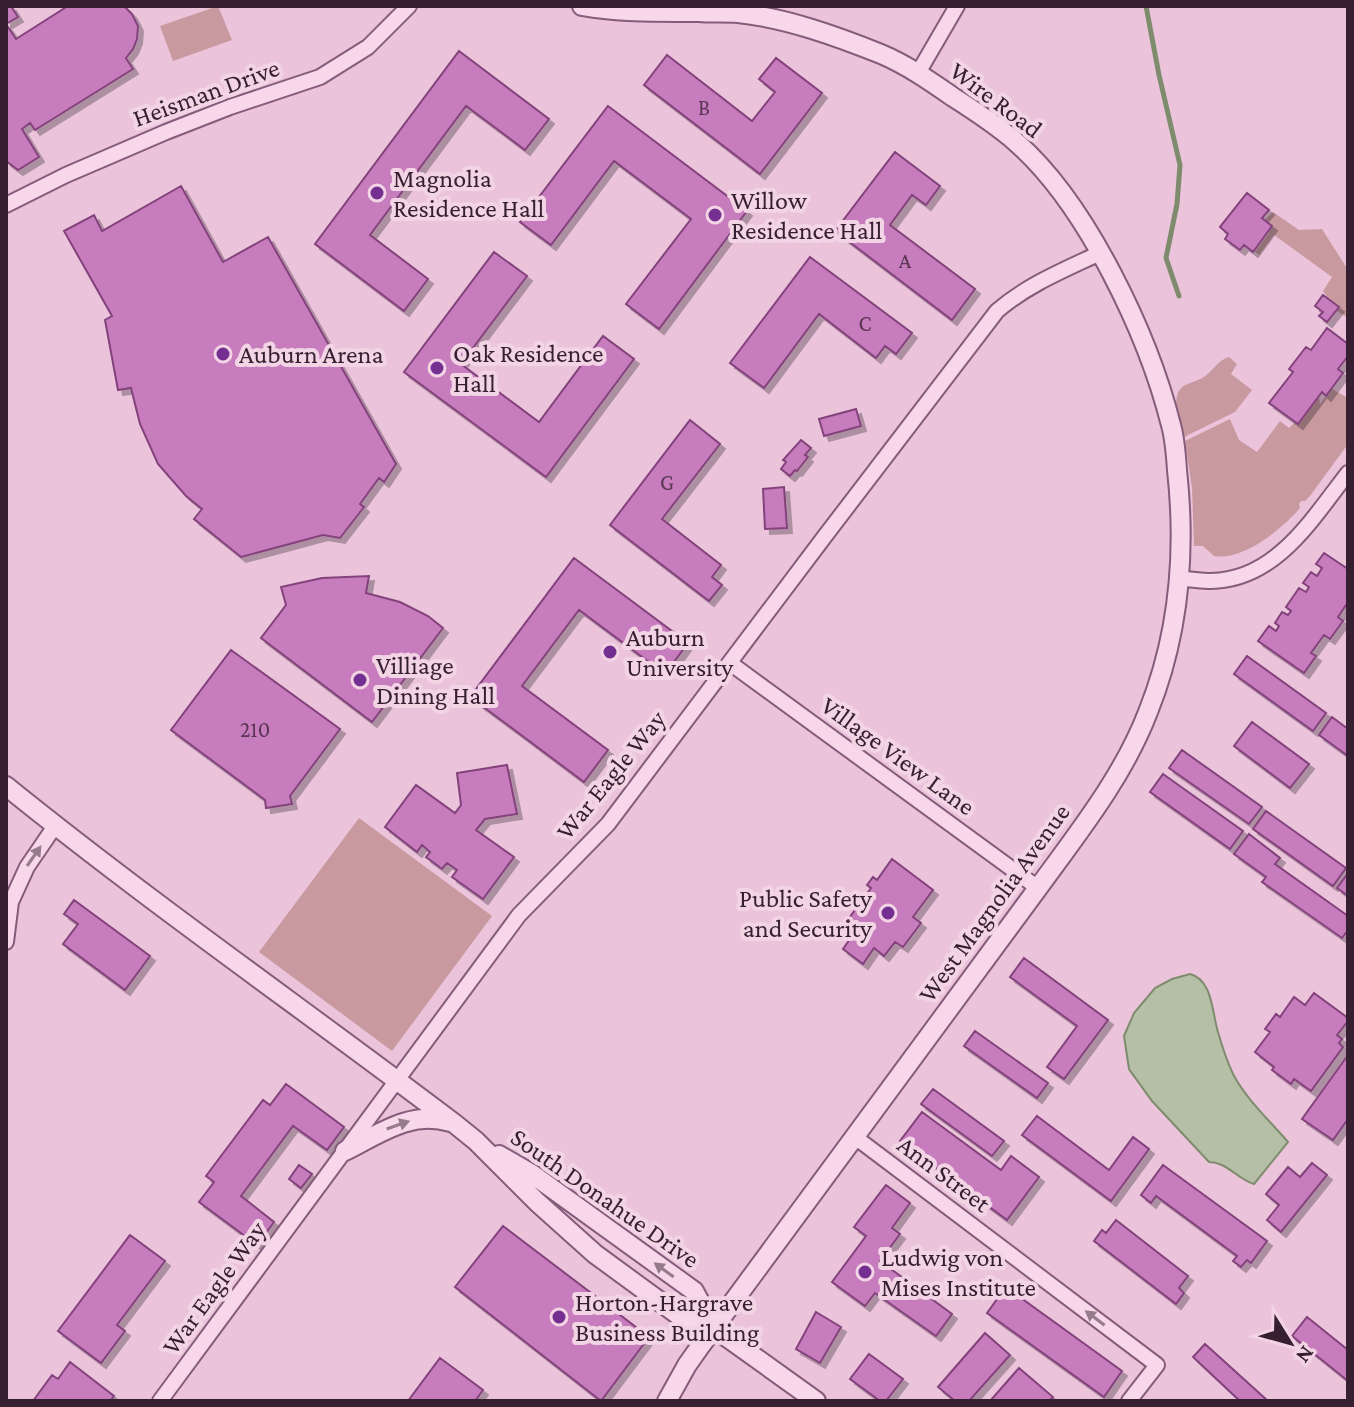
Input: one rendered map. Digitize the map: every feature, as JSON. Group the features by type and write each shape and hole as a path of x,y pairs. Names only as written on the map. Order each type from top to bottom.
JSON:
{"street":[{"name":"Heisman Drive","path":"6,205 166,132 320,77 368,47 409,6"},
{"name":"Wire Road","path":"582,6 611,11 705,9 792,23 882,55 918,73 1017,143 1054,183 1100,253 1148,353 1172,427 1180,493 1180,579"},
{"path":"918,73 957,6"},
{"name":"War Eagle Way","path":"160,1401 519,915 608,824 997,311 1038,283 1100,253"},
{"path":"1180,579 1227,579 1261,568 1297,537 1348,473"},
{"name":"West Magnolia Avenue","path":"667,1401 687,1365 1081,829 1121,768 1149,711 1163,666 1180,579"},
{"name":"Village View Lane","path":"730,663 1038,888"},
{"name":"South Donahue Drive","path":"6,786 230,959 455,1124 595,1254 677,1314 714,1328"},
{"path":"6,942 11,902 27,867 55,826"},
{"path":"345,1151 387,1128 407,1121 426,1118 455,1124"},
{"name":"Ann Street","path":"855,1137 1157,1365 1129,1401"},
{"name":"South Donahue Drive","path":"476,1141 532,1174 694,1291 714,1328"},
{"path":"714,1328 816,1401"}],"shaded area":[{"path":"218,6 232,40 173,61 160,26"},
{"path":"1273,212 1299,230 1322,229 1348,270 1348,318 1337,311 1323,291 1332,277 1274,235 1259,255 1255,252 1269,233 1260,224"},
{"path":"1229,357 1237,364 1231,374 1252,390 1235,412 1184,437 1177,412 1178,393 1183,386 1204,377"},
{"path":"1332,389 1348,398 1348,444 1310,496 1301,501 1300,508 1273,534 1237,554 1214,556 1203,546 1194,546 1192,488 1185,441 1230,419 1239,440 1257,452 1280,421 1289,428 1295,422 1298,424 1319,396 1320,404"},
{"path":"359,818 492,916 392,1051 259,952"},
{"path":"1190,974 1198,977 1207,990 1223,1048 1238,1083 1288,1142 1254,1184 1221,1165 1209,1162 1152,1101 1129,1069 1124,1036 1134,1013 1155,988"}],"building":[{"path":"6,6 11,6 18,17 6,24"},
{"path":"68,6 124,6 138,26 137,39 126,58 133,69 35,130 30,123 22,129 39,157 18,170 6,161 6,24 16,39"},
{"name":"Magnolia Residence Hall","path":"459,51 549,119 525,150 466,106 370,235 428,279 404,311 315,244"},
{"path":"667,55 752,121 775,92 759,79 776,58 822,93 760,174 644,85"},
{"name":"Willow Residence Hall","path":"608,106 747,211 659,329 626,304 691,219 614,161 551,245 520,222"},
{"path":"895,152 940,186 926,205 912,195 890,225 975,289 952,320 835,231"},
{"name":"Auburn Arena","path":"181,186 223,262 268,237 396,464 384,482 379,478 360,504 364,507 340,538 323,535 241,557 194,519 202,509 158,464 140,424 131,388 118,390 105,320 112,316 64,231 94,215 102,231"},
{"path":"1247,193 1269,210 1262,218 1272,226 1253,252 1244,245 1240,250 1225,239 1228,234 1220,227"},
{"name":"Oak Residence Hall","path":"494,252 527,276 461,364 539,422 603,336 634,359 546,477 404,372"},
{"path":"810,257 912,333 896,354 885,346 876,358 819,314 764,388 730,363"},
{"path":"1323,295 1339,307 1327,322 1319,316 1323,312 1315,306"},
{"path":"1327,328 1348,344 1348,356 1338,369 1343,373 1326,396 1322,392 1298,424 1269,403 1293,372 1289,369 1306,347 1311,350"},
{"path":"856,409 861,426 824,436 819,419"},
{"path":"690,420 720,444 662,519 721,565 712,577 722,585 709,601 610,525"},
{"path":"801,440 811,448 805,455 808,457 790,476 781,469 786,462 783,460"},
{"path":"784,487 787,528 765,529 763,489"},
{"path":"1324,553 1348,569 1348,602 1338,617 1343,621 1330,639 1324,635 1311,653 1316,656 1304,673 1258,641 1269,626 1276,631 1279,626 1275,623 1282,612 1288,615 1291,611 1286,607 1299,588 1306,592 1309,587 1303,583 1311,572 1317,576 1322,568 1316,564"},
{"path":"574,558 688,643 665,674 579,610 522,686 608,750 584,782 470,697"},
{"name":"Villiage Dining Hall","path":"369,576 366,593 400,602 428,616 443,628 372,722 261,638 286,605 281,587 322,578"},
{"path":"231,650 340,729 290,796 292,804 266,808 265,800 171,730"},
{"path":"1247,656 1326,713 1313,731 1234,674"},
{"path":"1332,717 1348,729 1348,756 1319,735"},
{"path":"1252,722 1309,764 1290,788 1234,746"},
{"path":"1182,750 1262,807 1249,824 1169,768"},
{"path":"507,765 517,814 485,819 476,830 514,857 483,899 452,877 457,870 447,863 442,869 426,857 430,852 422,845 417,852 385,827 416,785 455,813 461,805 457,773"},
{"path":"1163,774 1243,831 1230,849 1150,792"},
{"path":"1266,811 1346,868 1333,886 1253,829"},
{"path":"1249,834 1280,858 1275,864 1348,916 1348,930 1342,938 1262,882 1266,877 1234,854"},
{"path":"892,859 933,890 913,917 921,923 903,947 895,942 884,956 874,948 863,964 843,949 854,933 844,925 871,888 867,885 873,877 877,880"},
{"path":"1348,873 1348,896 1337,888"},
{"path":"74,900 150,956 125,990 63,944 78,924 64,914"},
{"path":"1024,958 1108,1020 1064,1079 1047,1067 1077,1026 1010,977"},
{"path":"1314,993 1348,1021 1337,1035 1342,1039 1339,1043 1343,1047 1311,1091 1294,1079 1291,1084 1255,1052 1270,1032 1265,1029 1276,1014 1280,1017 1294,997 1305,1005"},
{"path":"975,1031 1048,1083 1037,1098 964,1046"},
{"path":"1348,1055 1348,1119 1333,1140 1302,1119"},
{"path":"286,1084 344,1127 327,1150 293,1126 241,1196 274,1222 257,1245 199,1202 214,1182 206,1176 263,1100 270,1105"},
{"path":"933,1089 1004,1141 992,1156 921,1104"},
{"path":"922,1112 1001,1170 1011,1156 1039,1177 1007,1220 900,1141"},
{"path":"1037,1116 1109,1170 1133,1137 1149,1149 1111,1201 1022,1135"},
{"path":"1312,1163 1327,1175 1281,1232 1267,1220 1279,1205 1266,1194 1288,1167 1300,1177"},
{"path":"299,1165 312,1174 301,1188 289,1179"},
{"path":"1163,1165 1267,1241 1251,1263 1247,1260 1241,1267 1233,1261 1237,1256 1156,1196 1151,1203 1141,1195"},
{"path":"886,1185 910,1203 892,1228 900,1234 880,1261 952,1314 936,1336 875,1293 865,1306 832,1282 866,1236 854,1227"},
{"path":"1116,1220 1188,1276 1179,1288 1184,1293 1176,1304 1094,1241 1102,1230 1106,1233"},
{"name":"Horton-Hargrave Business Building","path":"503,1226 649,1337 601,1401 455,1287"},
{"path":"130,1235 165,1261 117,1325 125,1331 101,1363 58,1331"},
{"path":"1006,1287 1122,1371 1104,1397 987,1313"},
{"path":"816,1312 841,1327 820,1363 796,1349"},
{"path":"1307,1317 1348,1350 1348,1381 1292,1336"},
{"path":"985,1333 1010,1355 969,1401 955,1401 938,1387"},
{"path":"1205,1344 1268,1401 1240,1401 1193,1357"},
{"path":"869,1354 903,1379 886,1401 880,1401 850,1379"},
{"path":"440,1358 483,1390 475,1401 408,1401"},
{"path":"70,1362 114,1396 110,1401 33,1401 52,1375 58,1379"},
{"path":"1019,1368 1053,1397 1049,1401 990,1401"}],"waterway":[{"path":"1146,6 1180,165 1177,204 1166,258 1179,296"}],"place":[{"name":"Magnolia Residence Hall","path":"377,193"},
{"name":"Willow Residence Hall","path":"715,215"},
{"name":"Auburn Arena","path":"223,354"},
{"name":"Oak Residence Hall","path":"437,368"},
{"name":"Auburn University","path":"610,652"},
{"name":"Villiage Dining Hall","path":"360,680"},
{"name":"Public Safety and Security","path":"888,913"},
{"name":"Ludwig von Mises Institute","path":"865,1272"},
{"name":"Horton-Hargrave Business Building","path":"559,1317"}]}
